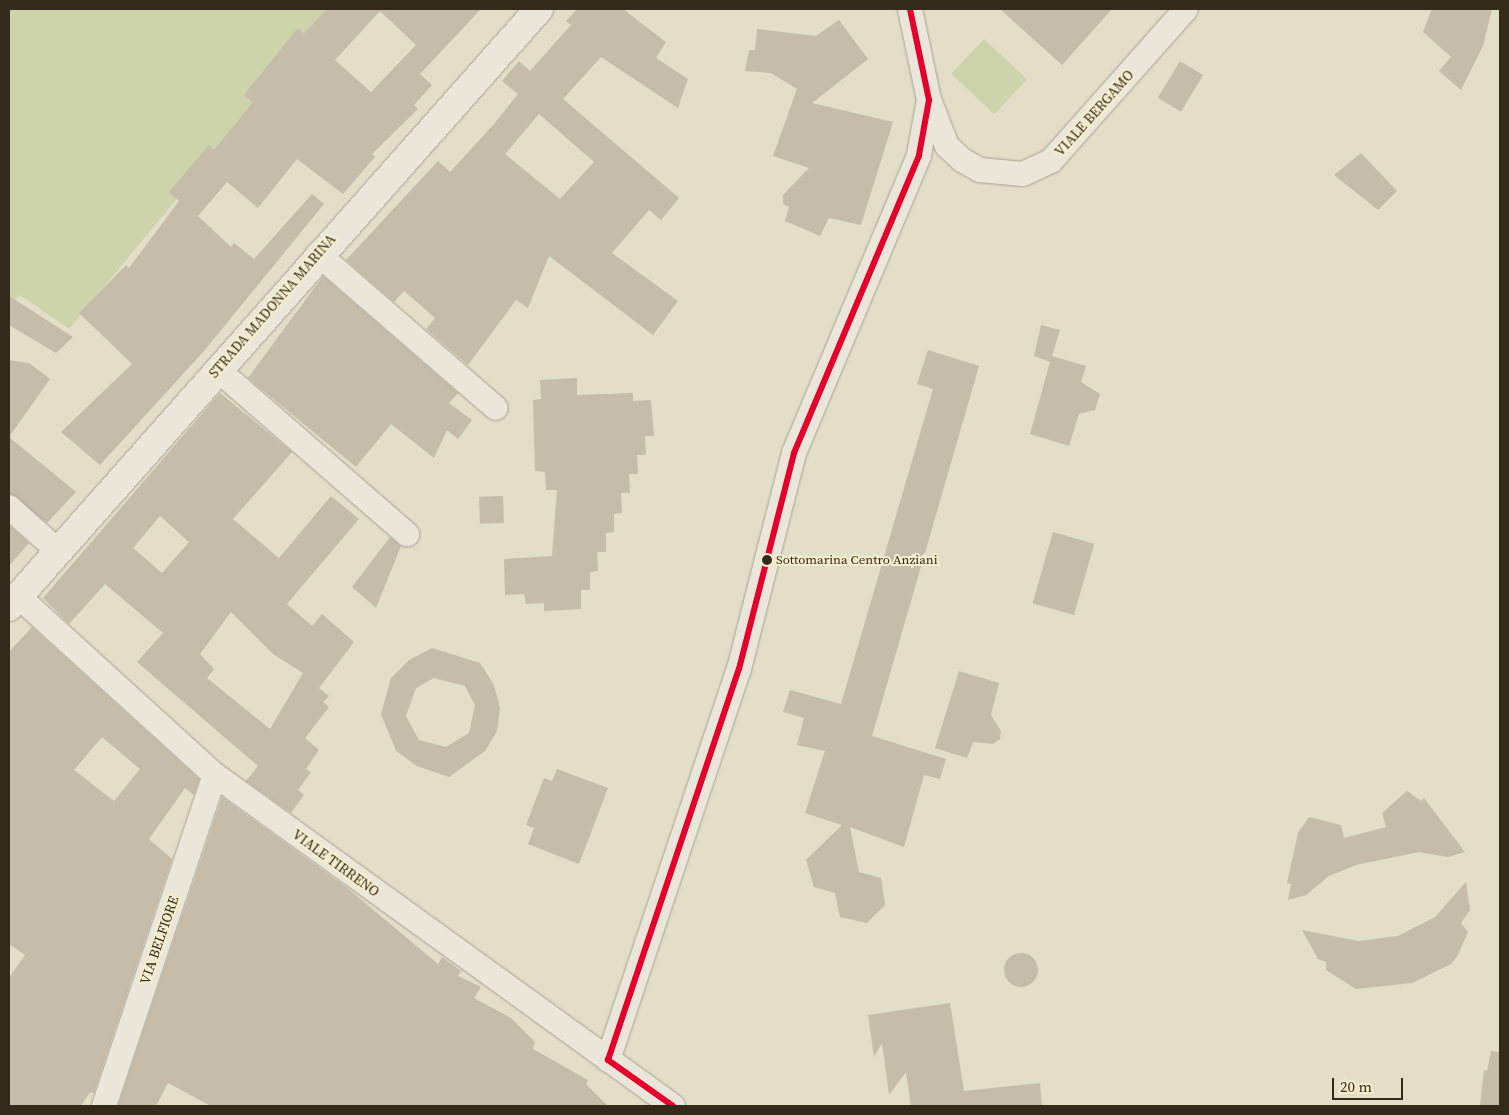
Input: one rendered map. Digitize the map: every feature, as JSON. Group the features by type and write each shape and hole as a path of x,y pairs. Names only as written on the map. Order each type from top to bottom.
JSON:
{"street":[{"name":"STRADA MADONNA MARINA","path":"13,601 318,254 539,9"},
{"path":"608,1060 740,669 794,453 919,155 929,100 910,9"},
{"name":"VIALE BERGAMO","path":"929,100 947,146 962,160 980,170 1023,174 1051,161 1186,9"},
{"path":"318,254 496,408"},
{"path":"217,369 407,534"},
{"path":"9,507 58,551"},
{"name":"VIALE TIRRENO","path":"13,601 215,775 673,1106"},
{"name":"VIA BELFIORE","path":"104,1106 215,775"}],"green space":[{"path":"9,9 334,9 69,329 20,295 9,307"},
{"path":"984,39 1027,79 994,114 951,74"}],"building":[{"path":"327,9 481,9 420,74 432,85 414,105 418,109 372,154 375,157 343,194 297,159 258,208 227,182 198,216 231,247 234,243 254,259 312,194 324,204 204,351 100,465 61,432 132,364 79,313 126,265 129,268 179,201 169,192 209,145 214,150 253,102 244,95 298,28 304,34","holes":["380,11 416,45 371,92 335,60"]},
{"path":"577,9 623,9 666,42 656,58 688,79 678,108 601,57 563,99 679,198 661,220 649,210 612,253 678,301 653,335 549,256 528,308 516,300 468,365 426,329 435,318 404,291 394,302 346,260 438,161 450,172 494,124 518,94 502,81 519,61 530,71 571,25 566,21","holes":["539,114 594,162 560,199 505,154"]},
{"path":"1000,9 1112,9 1062,65"},
{"path":"1432,9 1492,9 1483,46 1461,90 1439,71 1451,57 1423,32"},
{"path":"839,20 868,59 812,103 893,122 861,225 829,218 820,236 785,221 789,207 783,204 783,195 809,168 773,156 797,89 771,73 745,71 749,50 755,50 757,29 816,36"},
{"path":"1180,61 1203,75 1181,112 1158,98"},
{"path":"1361,153 1397,191 1378,210 1334,175"},
{"path":"323,276 458,393 449,403 472,420 458,439 447,430 434,458 391,424 356,467 248,378"},
{"path":"9,296 73,337 56,353 9,325"},
{"path":"1041,325 1060,330 1052,356 1086,366 1081,382 1100,394 1095,410 1079,414 1069,446 1030,434 1050,362 1034,356"},
{"path":"928,350 979,366 872,736 946,759 940,779 924,775 904,847 850,827 859,872 881,878 885,905 867,923 840,917 835,893 814,887 806,860 842,825 805,813 825,751 797,745 804,718 783,712 790,690 841,704 933,389 917,384"},
{"path":"9,360 29,363 50,379 9,437"},
{"path":"577,378 577,395 633,393 633,401 651,400 654,436 645,436 646,455 637,455 638,474 629,474 630,493 621,493 622,513 614,514 614,532 606,533 606,552 597,552 598,571 590,572 590,590 581,590 581,609 544,611 544,603 526,604 524,594 505,595 504,559 552,556 557,490 546,490 545,472 535,471 533,400 541,399 540,380"},
{"path":"220,393 292,452 233,519 279,558 331,496 359,519 287,604 312,626 322,614 354,642 319,688 329,696 323,702 329,707 305,738 319,750 306,769 311,772 298,790 304,795 291,813 246,781 258,766 137,662 163,633 105,584 69,624 43,598","holes":["160,516 189,542 162,573 133,548","231,612 273,654 303,673 270,729 207,678 214,669 200,654"]},
{"path":"9,437 76,492 47,523 9,494"},
{"path":"503,496 504,523 480,524 479,497"},
{"path":"9,525 29,543 9,566"},
{"path":"1053,532 1094,544 1074,615 1033,603"},
{"path":"390,537 401,546 376,608 352,587"},
{"path":"32,627 199,779 194,795 185,788 149,839 172,859 94,1093 90,1092 81,1106 9,1106 9,978 25,955 9,944 9,652","holes":["102,737 140,769 114,801 74,770"]},
{"path":"432,648 480,663 494,685 500,708 497,731 485,751 449,777 417,766 396,751 381,714 391,678 409,660","holes":["434,678 465,686 475,705 469,733 446,747 419,740 406,716 416,688"]},
{"path":"959,671 999,683 991,715 1001,731 1000,739 993,744 973,742 967,758 935,748"},
{"path":"557,769 608,788 579,864 528,844 534,828 526,825 544,778 552,781"},
{"path":"1407,791 1421,801 1424,798 1465,852 1448,857 1419,852 1356,865 1329,876 1306,895 1288,900 1291,884 1287,883 1298,833 1309,817 1341,825 1344,838 1386,827 1382,813"},
{"path":"222,797 346,887 438,964 442,957 461,971 458,976 481,987 474,998 511,1018 535,1042 533,1049 588,1080 586,1084 608,1106 211,1106 168,1083 156,1106 118,1106"},
{"path":"1466,882 1470,910 1461,923 1468,932 1458,955 1451,964 1412,983 1356,989 1326,970 1326,962 1318,959 1302,930 1358,941 1398,936 1435,917"},
{"path":"1021,953 1033,958 1038,970 1033,982 1021,987 1009,982 1004,970 1009,958"},
{"path":"950,1003 964,1091 1040,1083 1042,1106 911,1106 906,1072 889,1095 882,1043 874,1057 868,1015"},
{"path":"1491,1051 1500,1052 1500,1106 1480,1106 1484,1070 1487,1071"}],"transit line":[{"path":"673,1106 608,1060 739,669 794,453 919,155 929,100 910,9"}],"place":[{"name":"Sottomarina Centro Anziani","path":"767,560"}]}
